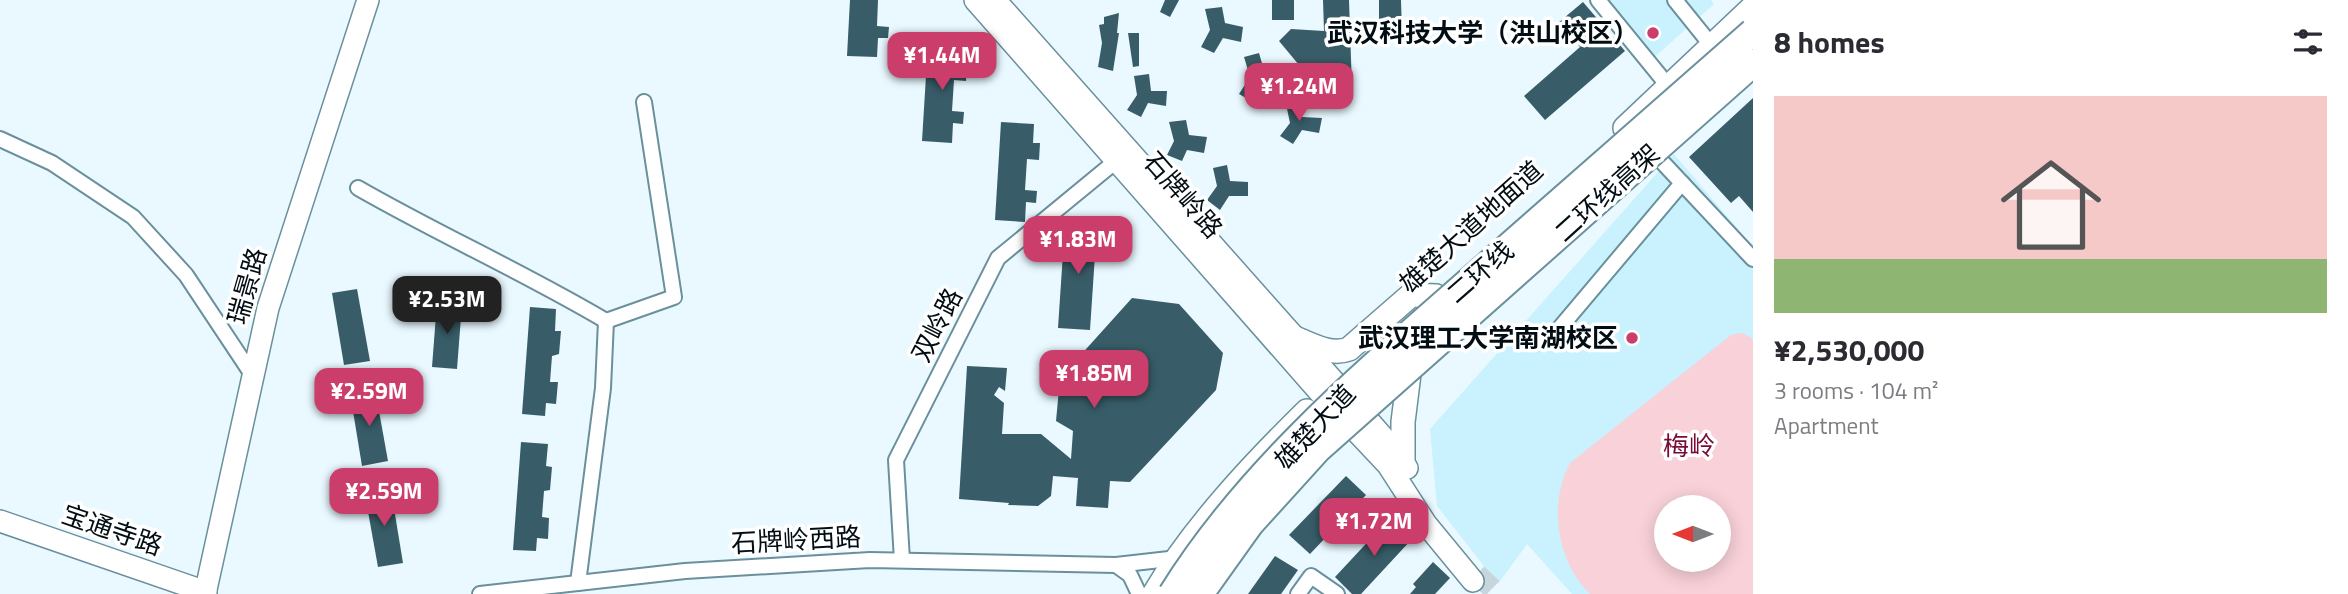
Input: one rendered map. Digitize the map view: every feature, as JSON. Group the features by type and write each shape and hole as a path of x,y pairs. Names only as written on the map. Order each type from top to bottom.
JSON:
{"highway":[{"name":"二环线","path":"1172,594 1202,549 1228,517 1304,433 1379,360 1753,33"},
{"name":"二环线高架","path":"1199,594 1275,495 1318,449 1362,413 1753,63"},
{"path":"1212,594 1280,505 1345,436 1362,413"}],"main road":[{"name":"瑞景路","path":"208,593 268,307 368,0"},
{"name":"石牌岭路","path":"975,0 1115,161 1329,390 1362,413"},
{"name":"石牌岭路","path":"995,0 1295,338 1329,390"},
{"name":"雄楚大道地面道","path":"1154,594 1208,519 1269,449 1329,390 1753,8"},
{"name":"雄楚大道","path":"1362,413 1409,374 1492,292 1753,58"},
{"path":"1295,338 1326,350 1342,352 1411,295 1436,296"},
{"path":"1403,460 1403,422 1409,374"},
{"path":"1362,413 1403,460 1426,506 1475,577 1426,524 1388,465 1362,413"},
{"name":"宝通寺路","path":"0,521 208,593"}],"street":[{"path":"1598,0 1669,86"},
{"path":"1675,0 1712,46"},
{"path":"607,321 674,297 644,102"},
{"path":"0,139 52,163 133,217 186,275 253,376"},
{"path":"1651,150 1753,259"},
{"name":"双岭路","path":"902,560 896,460 998,258 1115,161"},
{"path":"1558,330 1682,183"},
{"path":"358,188 405,215 546,285 607,321"},
{"path":"578,583 603,388 607,321"},
{"name":"石牌岭西路","path":"480,594 685,571 870,559 1115,565 1179,558"},
{"path":"1115,565 1130,575 1139,594"},
{"path":"1298,594 1311,576 1337,594"}],"shaded area":[{"name":"武汉科技大学（洪山校区）","path":"1598,0 1711,0 1714,4 1649,62"},
{"name":"武汉理工大学南湖校区","path":"1674,154 1753,247 1753,594 1572,594 1527,544 1498,584 1437,506 1430,429"}],"green space":[{"name":"梅岭","path":"1742,333 1753,339 1753,594 1590,594 1570,566 1559,532 1559,496 1570,463 1731,335"}],"building":[{"path":"850,0 878,0 877,26 889,27 888,38 878,38 877,57 847,56"},
{"path":"1165,0 1179,0 1170,17 1160,12"},
{"path":"1272,0 1294,0 1294,20 1272,20"},
{"path":"1323,0 1349,0 1352,88 1340,88 1340,93 1327,94 1325,63 1299,65 1279,41 1291,29 1324,31"},
{"path":"1379,0 1401,0 1402,34 1379,34"},
{"path":"1583,2 1625,51 1545,120 1524,96 1580,47 1558,23"},
{"path":"1222,7 1225,23 1243,27 1241,42 1223,38 1214,53 1201,47 1210,30 1205,9"},
{"path":"1119,13 1113,71 1098,67 1102,43 1099,25 1104,24 1104,17"},
{"path":"1128,33 1139,33 1139,66 1133,67"},
{"path":"928,43 961,45 960,64 967,64 966,81 954,80 952,111 964,112 963,124 953,123 952,143 922,141"},
{"path":"1259,53 1264,70 1283,73 1282,87 1263,84 1253,102 1239,94 1250,77 1244,57"},
{"path":"1149,74 1151,91 1167,91 1166,106 1148,103 1141,117 1127,110 1137,95 1134,76"},
{"path":"1753,98 1753,212 1739,196 1731,203 1689,157"},
{"path":"1299,102 1302,117 1322,118 1319,133 1302,130 1293,144 1280,136 1290,123 1286,104"},
{"path":"1186,120 1189,135 1207,137 1204,153 1187,150 1182,161 1167,155 1174,141 1169,122"},
{"path":"1001,122 1034,124 1033,143 1040,143 1039,160 1027,159 1025,190 1037,191 1036,203 1026,202 1025,222 995,220"},
{"path":"1227,165 1230,181 1248,182 1248,196 1229,196 1220,210 1207,200 1217,186 1213,168"},
{"path":"1065,223 1097,225 1090,330 1058,328"},
{"path":"357,289 370,361 344,365 332,293"},
{"path":"1132,298 1179,304 1223,353 1216,390 1130,482 1110,481 1108,508 1076,506 1078,478 1053,476 1051,496 1038,506 959,499 967,366 1007,368 1005,391 999,387 994,395 1004,403 1002,434 1041,434 1071,459 1073,431 1056,421 1060,378"},
{"path":"437,302 462,304 457,369 432,367"},
{"path":"530,307 556,309 555,331 561,331 559,354 552,356 550,382 558,382 556,404 546,403 545,416 522,414"},
{"path":"375,389 388,461 362,466 350,393"},
{"path":"521,442 548,444 546,466 552,467 550,490 544,491 542,517 549,518 548,539 537,538 536,551 513,550"},
{"path":"1346,476 1366,495 1310,554 1289,535"},
{"path":"391,490 403,563 378,567 365,495"},
{"path":"1390,518 1412,539 1361,594 1352,594 1335,577"},
{"path":"1275,556 1298,570 1281,594 1248,594"},
{"path":"1433,562 1450,578 1435,594 1410,594 1416,587 1413,584"}],"tunnel":[{"path":"1477,574 1498,594"}],"place":[{"name":"武汉科技大学（洪山校区）","path":"1653,33"},
{"name":"武汉理工大学南湖校区","path":"1632,338"}]}
